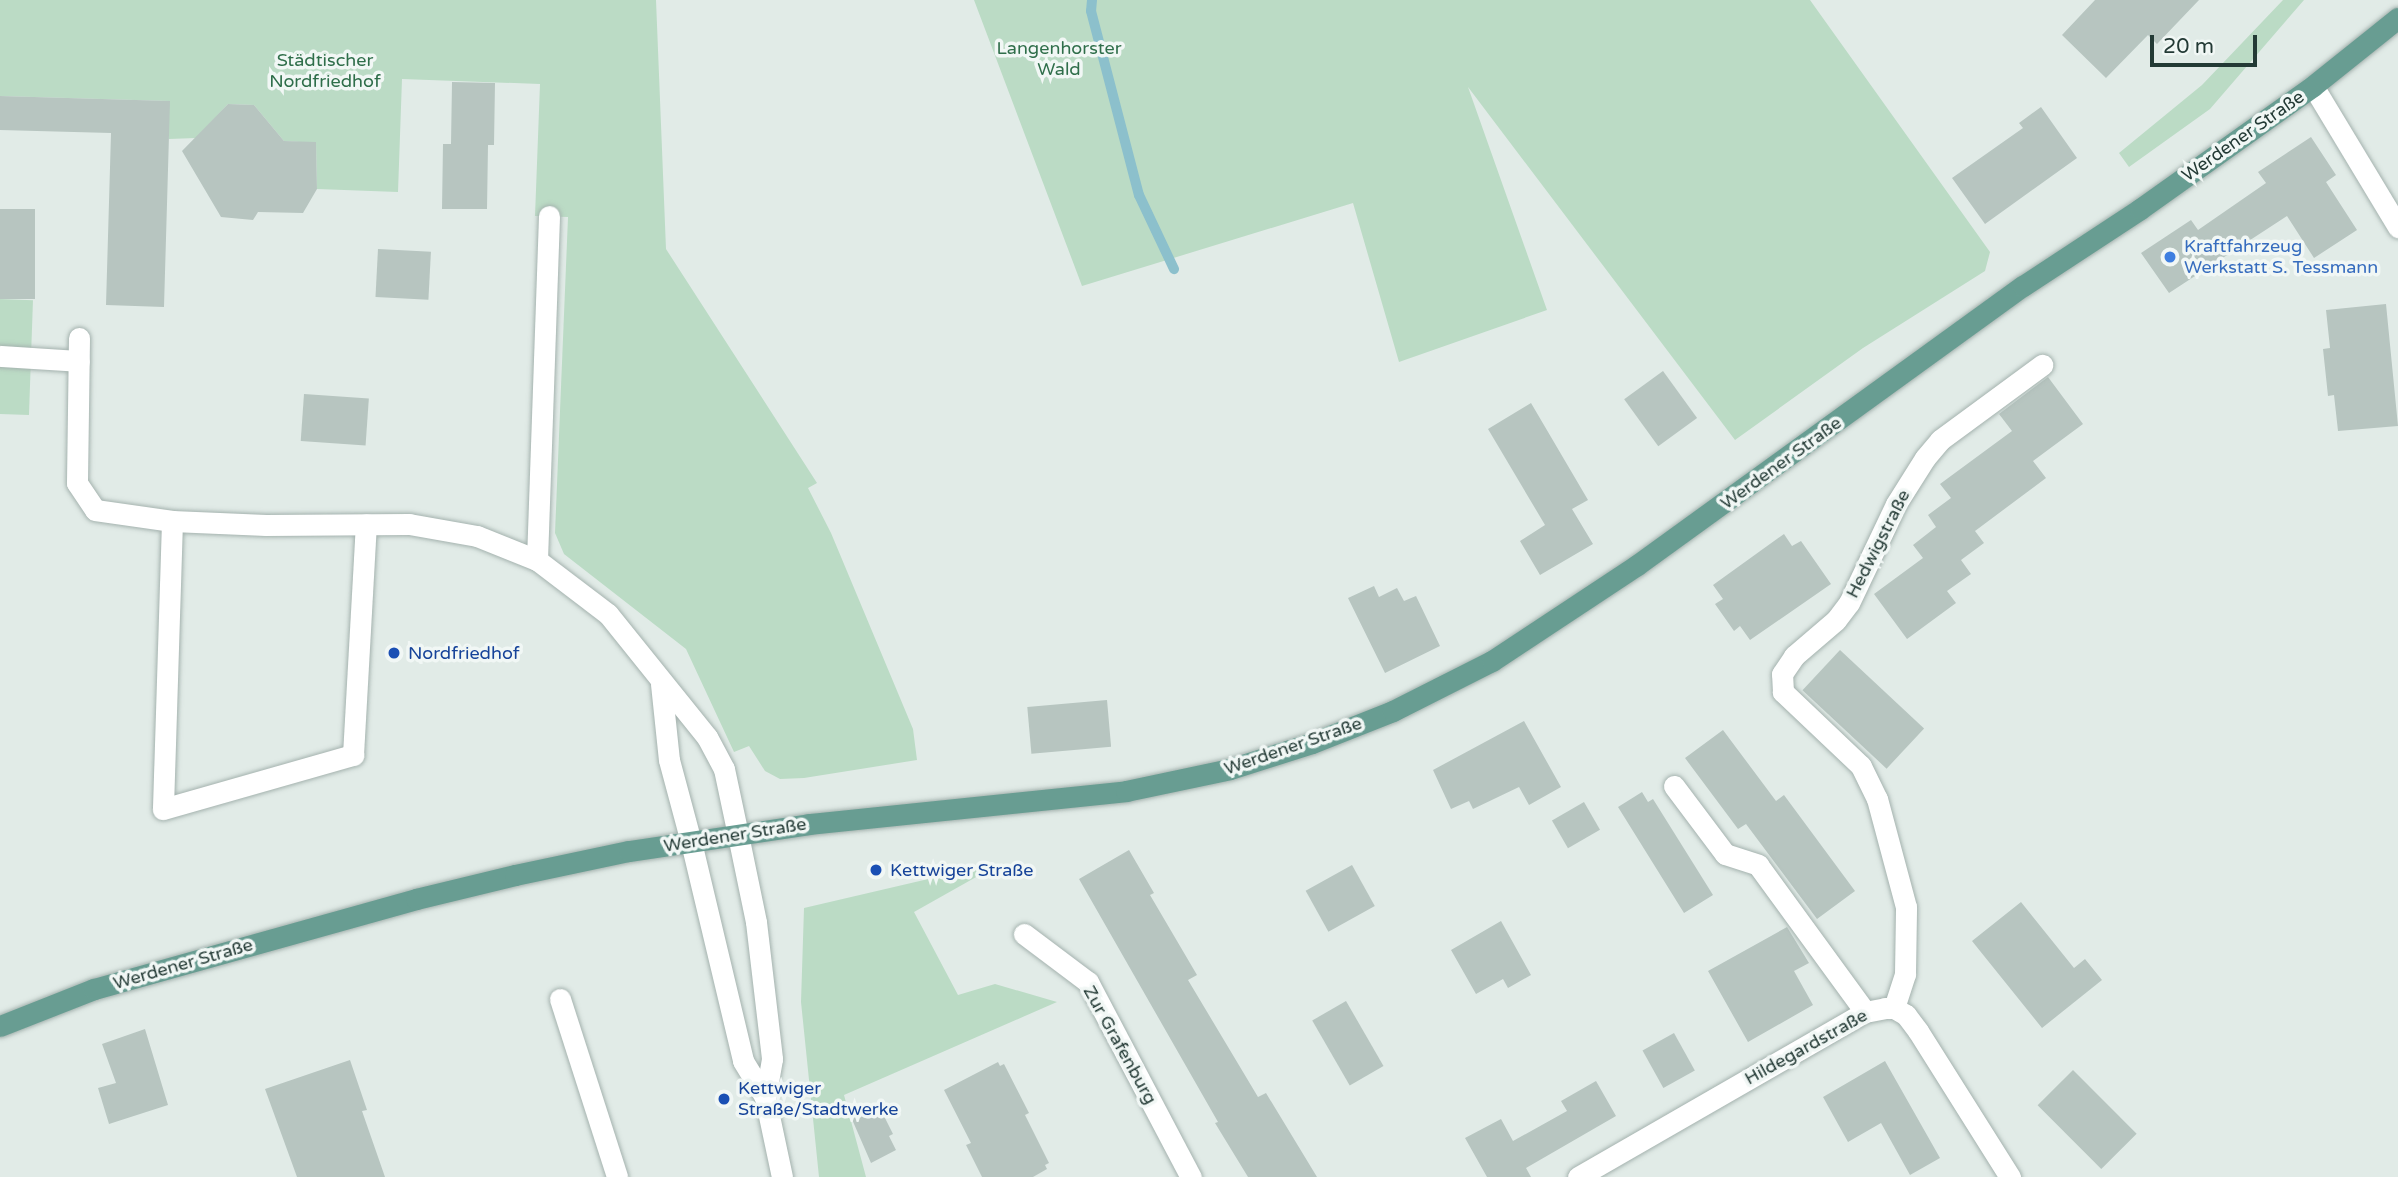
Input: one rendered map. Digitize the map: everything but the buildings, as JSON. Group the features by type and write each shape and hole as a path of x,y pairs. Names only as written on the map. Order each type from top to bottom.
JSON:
{"main road":[{"name":"Werdener Straße","path":"0,1027 94,989 416,899 622,852 809,824 1055,800 1167,783 1230,769 1393,711 1492,661 1637,565 2012,294 2313,86 2398,18"}],"street":[{"path":"2313,86 2398,227"},
{"path":"537,560 549,216"},
{"path":"79,338 78,483 95,510 172,521 409,524 477,536 537,560 608,614 661,684 707,737 723,769 756,922 772,1059 765,1097"},
{"path":"0,356 79,361"},
{"name":"Hedwigstraße","path":"1894,1008 1905,974 1906,907 1877,799 1861,766 1783,692 1782,674 1794,656 1836,620 1849,603 1896,504 1925,458 1940,440 2042,366"},
{"path":"172,521 163,809 353,755 366,524"},
{"path":"661,684 669,760 743,1061 765,1097 782,1177"},
{"path":"1674,786 1725,854 1758,865 1865,1012"},
{"name":"Zur Grafenburg","path":"1024,934 1088,982 1191,1177"},
{"path":"560,999 617,1177"},
{"path":"1894,1008 1906,1015 1925,1040 2010,1177"},
{"name":"Hildegardstraße","path":"1587,1175 1865,1012 1894,1008"}],"green space":[{"name":"Städtischer Nordfriedhof","path":"0,0 656,0 666,249 817,483 808,488 831,533 913,729 917,760 804,778 780,779 765,771 749,746 734,752 686,649 564,554 555,533 568,217 535,216 540,84 402,79 398,192 317,189 316,143 284,141 254,105 228,104 196,138 169,139 169,101 0,96"},
{"name":"Langenhorster Wald","path":"974,0 1810,0 1990,252 1985,271 1863,348 1735,440 1468,87 1547,310 1399,362 1353,203 1082,286"},
{"path":"2283,0 2304,0 2210,109 2129,167 2119,153 2202,85"},
{"path":"0,299 33,300 29,415 0,414"},
{"path":"984,866 985,872 914,912 958,995 995,984 1057,1002 844,1095 866,1177 819,1177 801,1002 804,908"}],"waterway":[{"path":"1092,0 1091,11 1139,195 1174,269"}],"place":[{"name":"Kraftfahrzeug Werkstatt S. Tessmann","path":"2170,257"},
{"name":"Nordfriedhof","path":"394,653"},
{"name":"Kettwiger Straße","path":"876,870"},
{"name":"Kettwiger Straße/Stadtwerke","path":"724,1099"}]}
